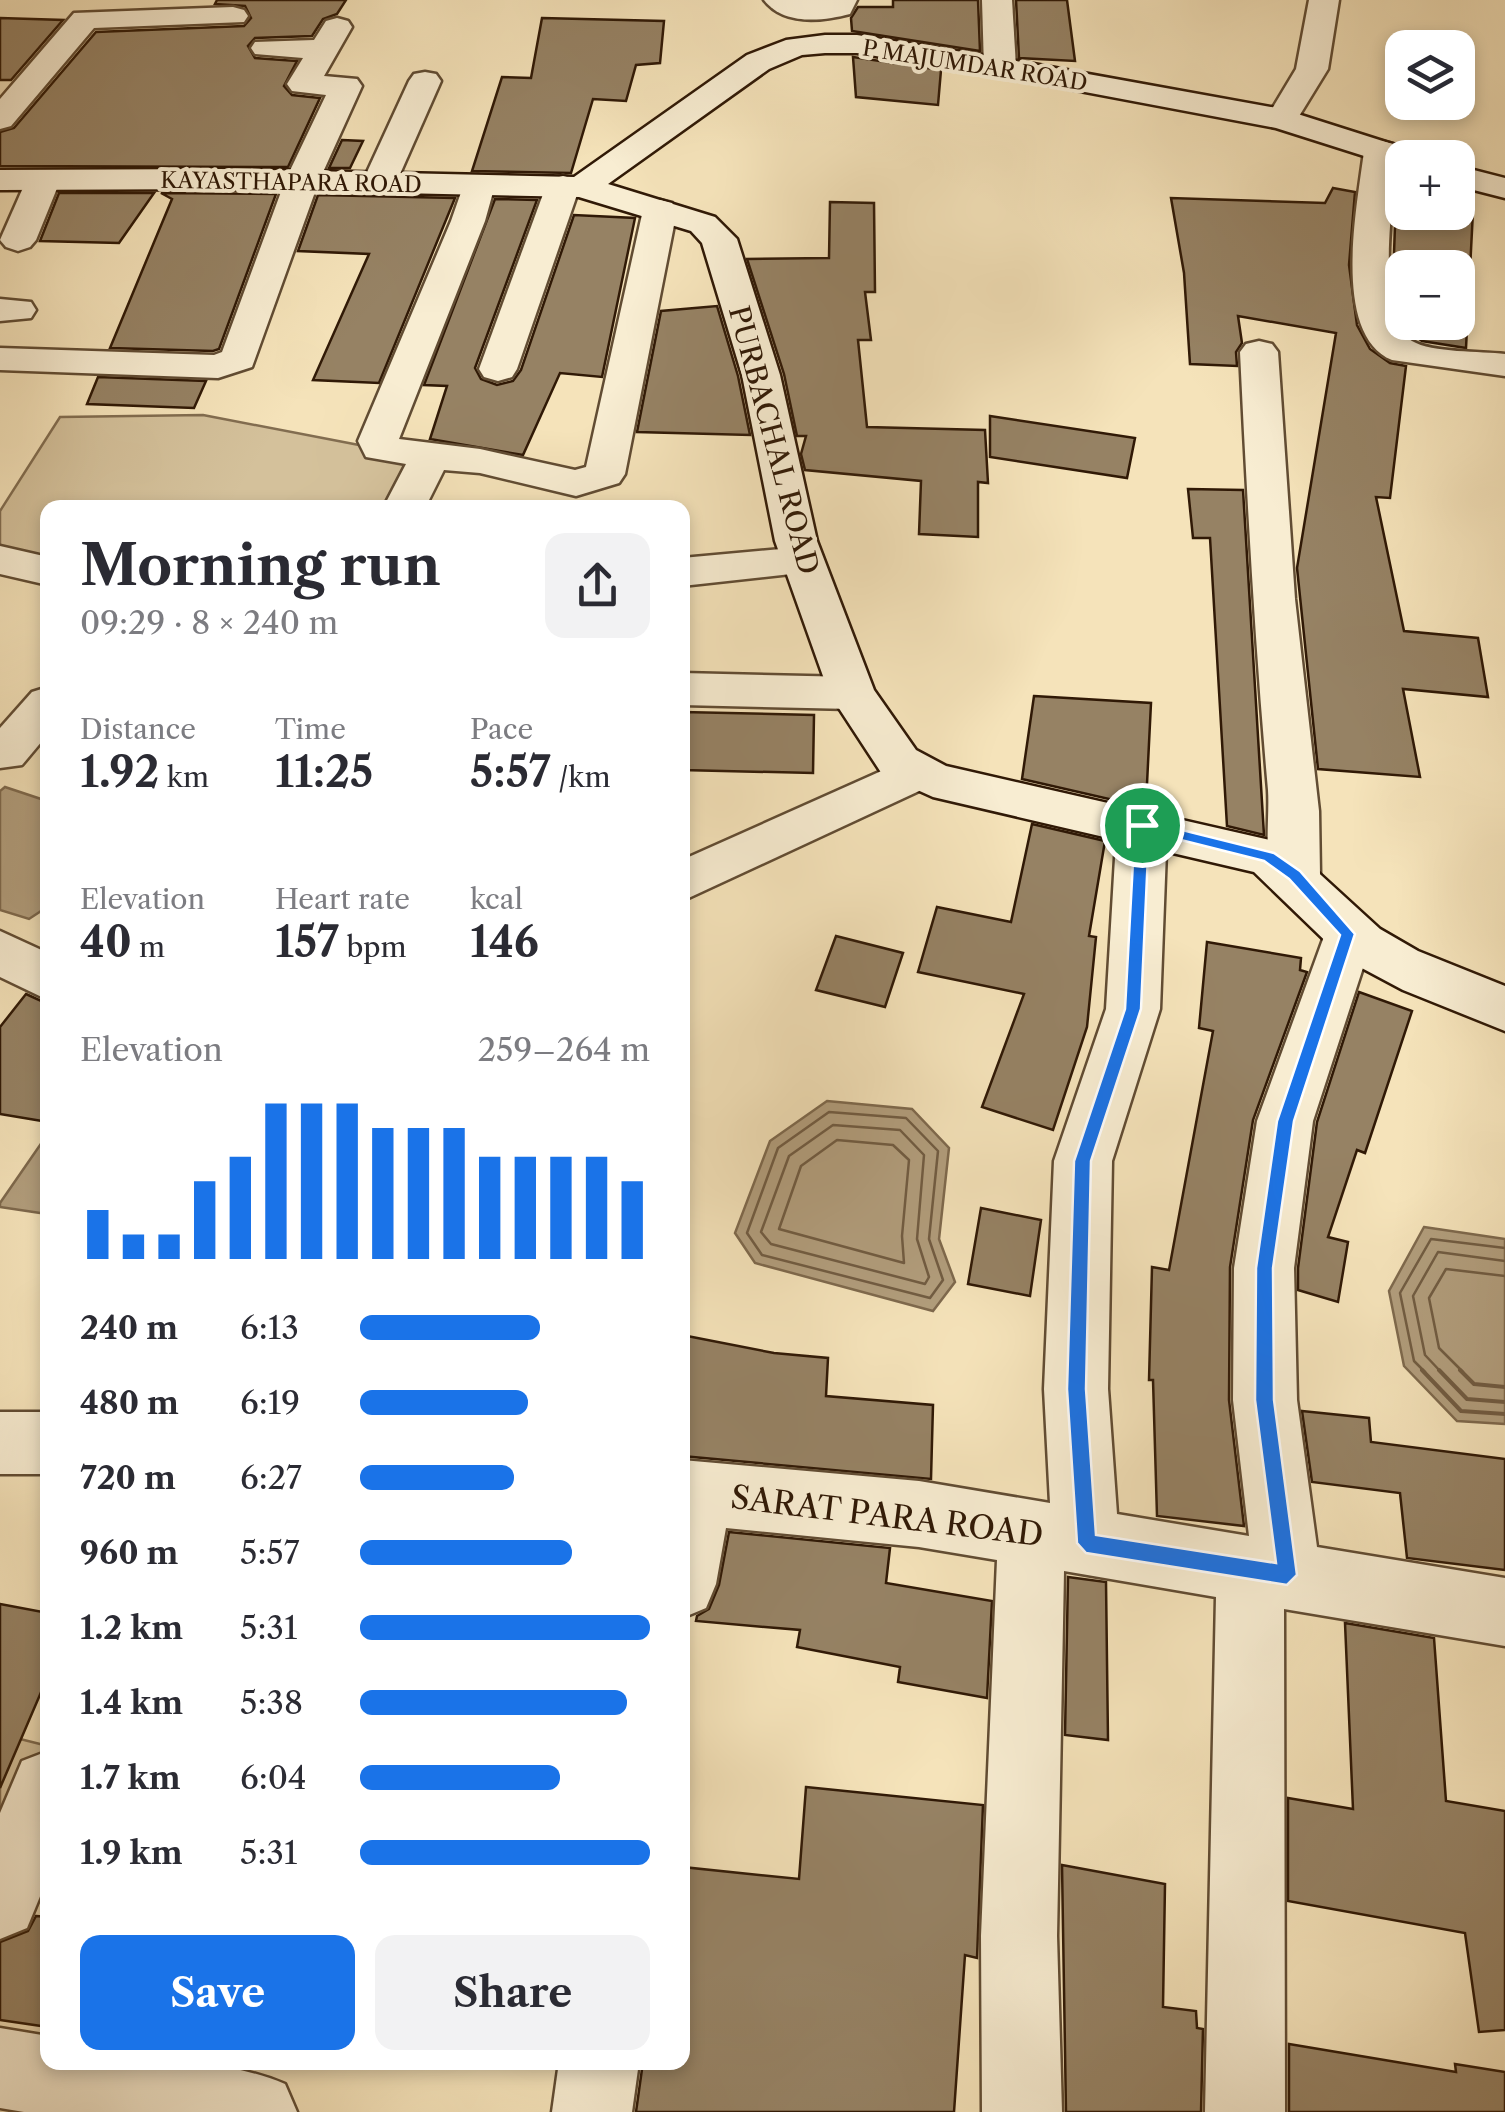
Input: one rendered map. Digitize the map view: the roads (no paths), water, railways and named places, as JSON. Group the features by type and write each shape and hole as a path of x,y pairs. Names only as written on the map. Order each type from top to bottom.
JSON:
{"street":[{"path":"755,0 774,53"},
{"path":"779,0 786,6 829,19"},
{"path":"996,0 1000,67"},
{"path":"1282,119 1312,69 1324,0"},
{"path":"0,120 84,19 233,16"},
{"name":"P MAJUMDAR ROAD","path":"572,187 829,19 856,44 1282,119 1385,153"},
{"path":"0,358 232,364 239,359 302,181 346,86 303,84 330,38 266,48"},
{"path":"379,182 425,81"},
{"name":"KAYASTHAPARA ROAD","path":"0,180 572,187"},
{"path":"1475,180 1505,188"},
{"path":"1385,181 1373,226 1371,297 1388,340 1406,352 1505,365"},
{"path":"18,240 44,182"},
{"path":"478,185 468,220 378,441 380,448 480,461 576,482 605,474 660,210"},
{"path":"498,369 572,187"},
{"name":"PURBACHAL ROAD","path":"572,187 703,224 719,239 762,375 803,561 852,693 899,762 915,773"},
{"path":"1259,352 1272,598 1294,811 1295,875"},
{"path":"408,500 430,456"},
{"path":"0,560 40,569"},
{"path":"690,571 803,561"},
{"path":"690,689 852,693"},
{"path":"5,753 40,711"},
{"path":"690,878 915,773 1269,857 1295,875 1348,934 1418,972 1505,1009"},
{"path":"1022,2112 1019,1936 1076,1389 1083,1161 1133,1009 1142,825"},
{"path":"1245,2112 1268,1573 1264,1268 1285,1121 1348,934"},
{"path":"0,1442 40,1443"},
{"name":"SARAT PARA ROAD","path":"690,1493 920,1514 1505,1612"},
{"path":"0,1902 40,1806"},
{"path":"0,2068 188,2079 257,2112"},
{"path":"592,2112 598,2070"}],"water":[{"path":"5,787 40,799 40,912 29,919 0,910 0,791"},
{"path":"827,1101 912,1109 949,1148 939,1239 955,1282 933,1311 755,1263 735,1233 770,1141"},
{"path":"40,1145 40,1213 0,1207"},
{"path":"1424,1227 1505,1239 1505,1424 1457,1421 1404,1366 1389,1291"}]}
